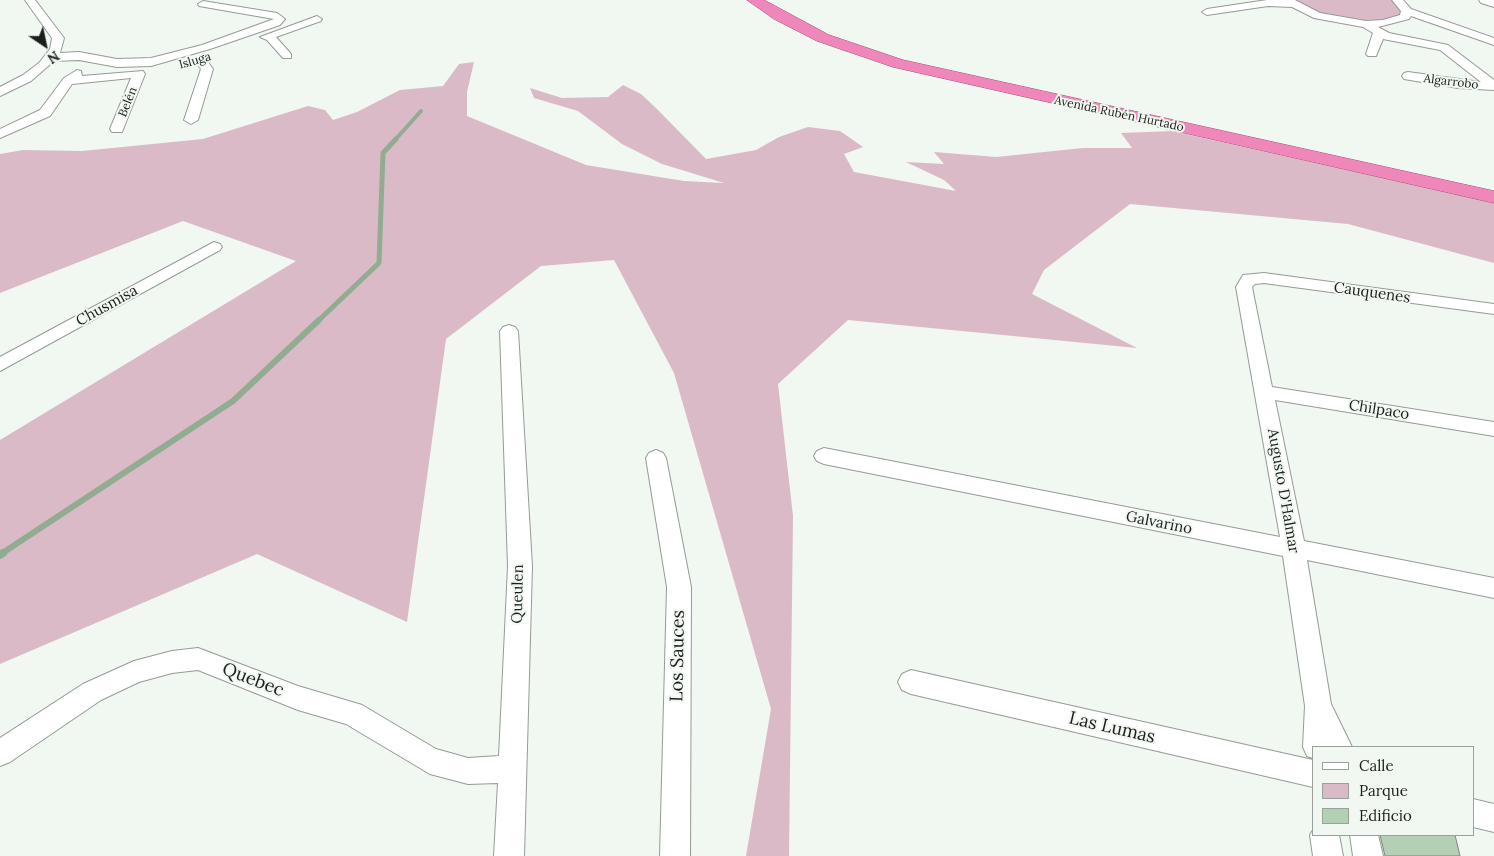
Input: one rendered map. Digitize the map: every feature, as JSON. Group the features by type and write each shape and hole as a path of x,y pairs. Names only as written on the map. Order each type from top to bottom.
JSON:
{"highway":[{"name":"Avenida Rubén Hurtado","path":"754,0 779,16 815,34 893,62 1494,197"},
{"name":"Avenida Rubén Hurtado","path":"768,0 828,32 909,59 1494,189"}],"street":[{"path":"0,92 27,78 53,56 58,38 30,0"},
{"path":"1397,0 1407,11 1494,42"},
{"path":"1486,0 1494,3"},
{"path":"1207,12 1268,3 1290,2 1318,16 1366,24 1397,21 1405,17 1407,11"},
{"name":"Isluga","path":"53,56 79,56 104,62 132,63 158,60 276,23 280,19 277,16 203,4"},
{"name":"Isluga","path":"68,81 139,74 201,60 317,19"},
{"path":"1366,24 1378,33 1444,47 1494,86"},
{"path":"206,32 233,37"},
{"path":"1372,54 1378,33"},
{"path":"269,36 287,56"},
{"path":"191,120 207,69 201,60"},
{"path":"0,134 45,113 58,98 68,81 80,72 104,62"},
{"name":"Belén","path":"116,129 139,74"},
{"name":"Algarrobo","path":"1408,76 1458,84 1494,86"},
{"name":"Chusmisa","path":"0,365 214,247"},
{"name":"Cauquenes","path":"1249,280 1264,278 1494,309"},
{"name":"Augusto D'Halmar","path":"1249,280 1244,287 1294,550 1318,706 1317,746"},
{"name":"Queulen","path":"509,332 520,566 509,856"},
{"name":"Chilpaco","path":"1265,392 1494,429"},
{"name":"Galvarino","path":"824,456 1494,588"},
{"name":"Los Sauces","path":"656,458 679,587 675,856"},
{"name":"Quebec","path":"0,753 92,692 134,672 172,662 198,659 298,698 353,714 430,761 468,772 513,769"},
{"name":"Las Lumas","path":"911,682 1312,774"},
{"name":"Augusto D'Halmar","path":"1318,706 1338,746"},
{"path":"1474,813 1494,818"},
{"path":"1325,836 1328,856"},
{"path":"1364,836 1368,856"}],"green space":[{"path":"1293,0 1393,0 1402,7 1402,13 1397,18 1370,22 1316,13"},
{"path":"474,62 467,92 467,116 586,165 684,181 724,183 662,164 622,144 578,111 534,98 530,88 562,98 608,97 623,85 641,94 706,159 756,150 779,137 808,127 840,131 863,147 844,154 854,172 956,191 944,180 906,162 944,164 934,152 996,157 1083,148 1132,148 1121,133 1172,131 1494,203 1494,263 1348,224 1130,204 1044,270 1032,294 1137,348 848,320 778,384 793,516 789,856 746,856 771,709 674,373 614,260 541,266 446,339 407,622 257,554 0,664 0,440 296,261 183,221 0,293 0,154 23,150 82,151 203,139 308,106 325,110 333,120 357,112 400,90 443,86 459,64"}],"building":[{"path":"1380,836 1455,836 1460,856 1385,856"}],"waterway":[{"path":"395,140 421,111"},
{"path":"318,321 379,263 383,153 396,139"},
{"path":"1,554 233,401 319,320"}]}
